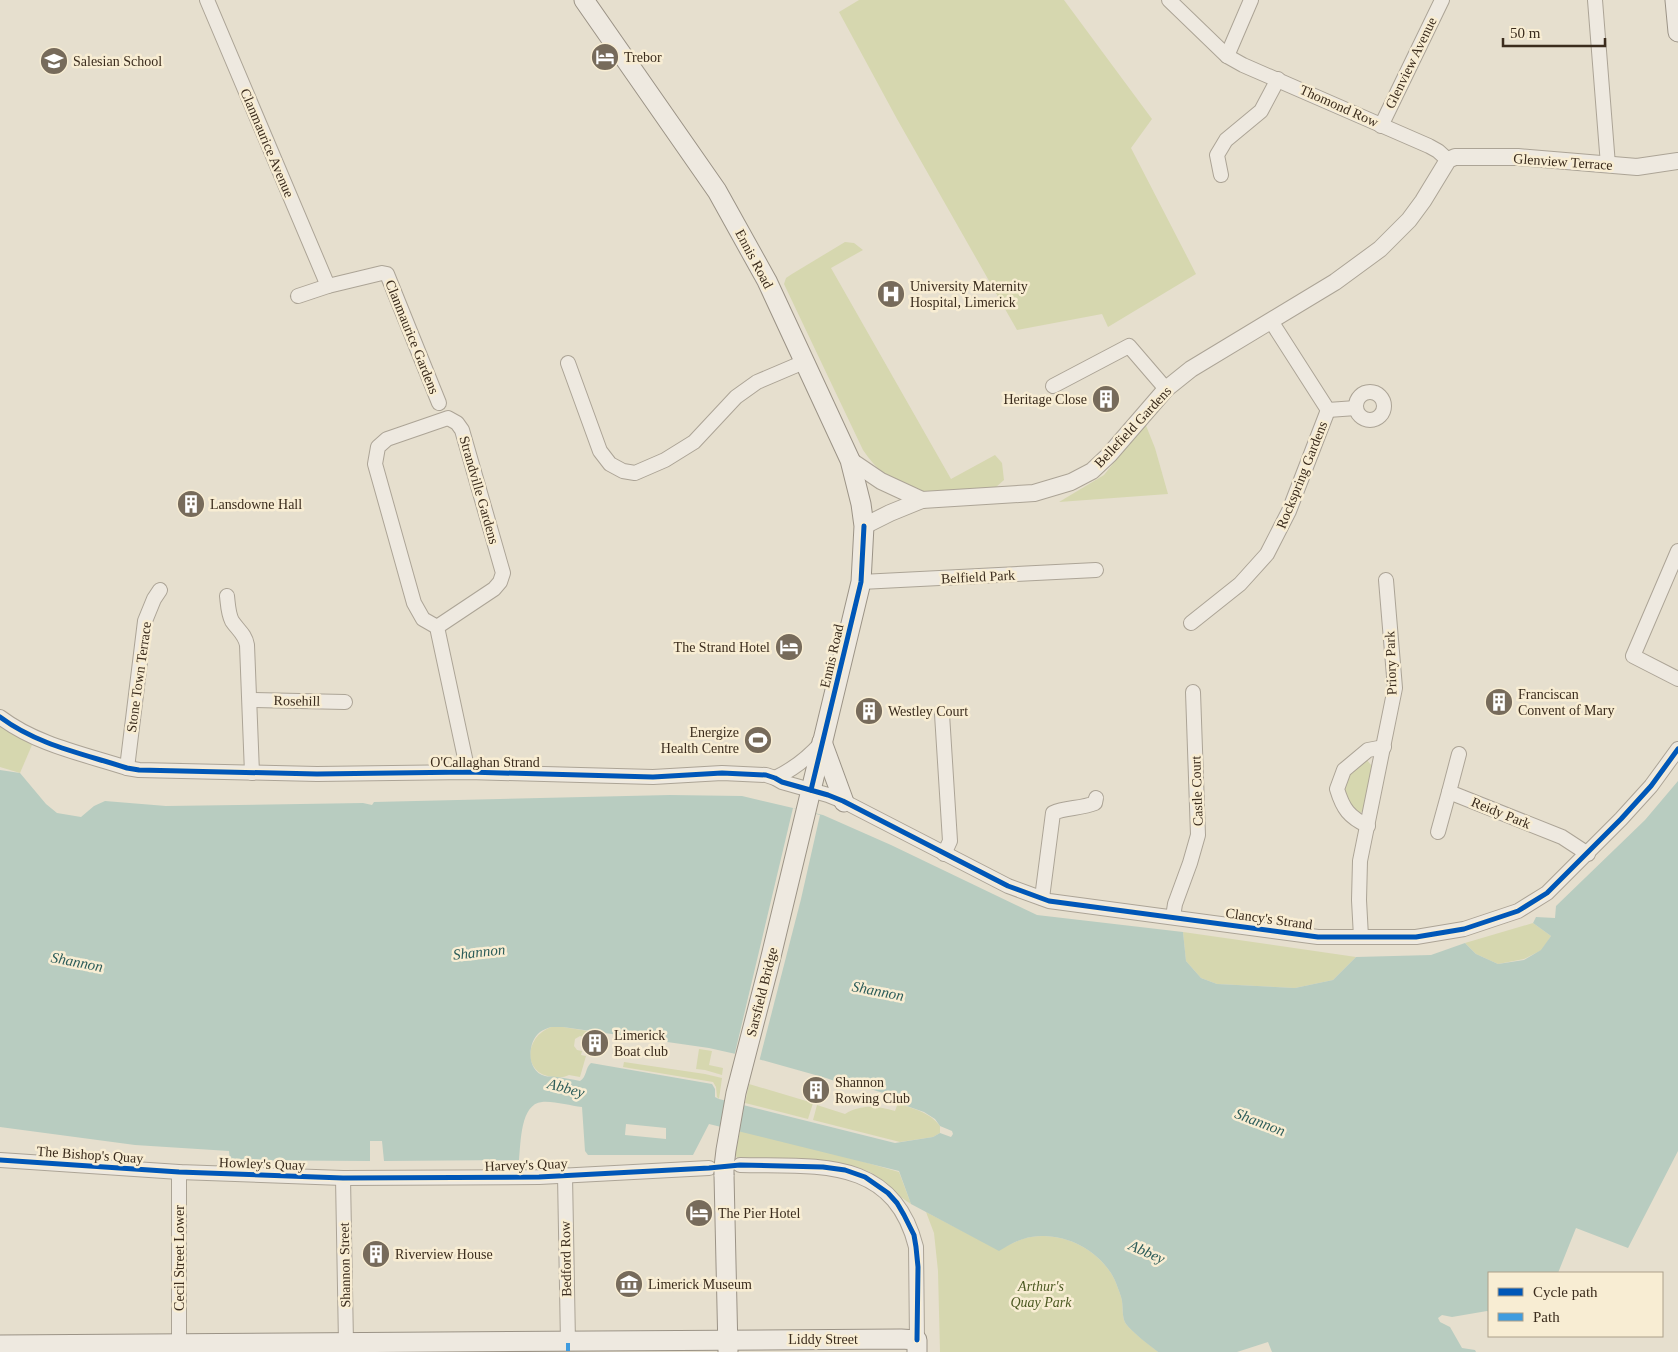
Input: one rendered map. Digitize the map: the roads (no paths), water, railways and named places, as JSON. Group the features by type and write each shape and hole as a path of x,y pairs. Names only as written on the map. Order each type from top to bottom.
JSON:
{"main road":[{"name":"Ennis Road","path":"584,0 717,191 767,282 850,460 861,504 864,526 861,582 806,810"},
{"path":"1675,0 1678,32"},
{"path":"822,742 844,802"},
{"name":"Sarsfield Bridge","path":"728,1346 716,1172 726,1150 736,1092 806,810"},
{"name":"Liddy Street","path":"0,1345 346,1348 568,1342 728,1346 917,1346"}],"street":[{"name":"Clanmaurice Avenue","path":"206,0 328,286"},
{"name":"Thomond Row","path":"1169,0 1227,56 1243,65 1429,146 1448,160"},
{"path":"1227,56 1251,0"},
{"name":"Glenview Avenue","path":"1381,126 1442,0"},
{"path":"1595,0 1608,165"},
{"path":"1221,176 1217,155 1226,140 1262,111 1278,79"},
{"name":"Glenview Terrace","path":"1448,160 1455,156 1518,157 1637,167 1678,160"},
{"name":"Bellefield Gardens","path":"864,526 922,500 1034,493 1071,482 1092,471 1109,455 1166,389 1191,368 1335,282 1380,249 1408,220 1423,201 1448,160"},
{"name":"Clanmaurice Gardens","path":"298,296 328,286 382,273 387,274 439,403"},
{"path":"1271,321 1328,410 1356,408"},
{"path":"1053,386 1129,346 1166,389"},
{"path":"568,363 600,451 610,464 623,472 635,473 665,460 694,442 736,397 757,382 804,362"},
{"name":"Rockspring Gardens","path":"1191,623 1240,584 1268,554 1289,511 1328,410"},
{"name":"Strandville Gardens","path":"448,418 457,423 462,430 503,573 500,582 494,589 437,627 423,619 414,603 375,464 378,447 387,439 448,418"},
{"path":"850,460 881,481 922,500"},
{"path":"1678,551 1633,656 1678,680"},
{"name":"Belfield Park","path":"861,582 1096,570"},
{"name":"Priory Park","path":"1361,938 1359,900 1360,861 1394,688 1386,580"},
{"name":"Stone Town Terrace","path":"127,768 145,621 154,598 160,590"},
{"path":"226,596 228,612 246,638 252,773"},
{"path":"437,627 468,772"},
{"name":"Castle Court","path":"1173,917 1175,904 1198,835 1193,692"},
{"name":"Rosehill","path":"250,700 345,702"},
{"path":"942,714 950,840 944,854"},
{"name":"O'Callaghan Strand","path":"0,717 14,728 46,742 127,768 140,770 317,774 468,772 653,777 722,773 766,775 810,790"},
{"path":"776,778 796,767 810,756 822,742"},
{"path":"1368,826 1355,820 1342,806 1336,789 1344,770 1368,750 1384,746"},
{"name":"Clancy's Strand","path":"810,790 844,802 1008,886 1049,901 1318,937 1416,938 1464,929 1518,911 1547,893 1588,854 1651,786 1678,749"},
{"path":"1438,832 1459,754"},
{"name":"Reidy Park","path":"1449,792 1562,837 1588,854"},
{"path":"1042,898 1054,808 1058,811 1085,808 1095,803 1096,798"},
{"name":"The Bishop's Quay","path":"0,1160 179,1172"},
{"path":"740,1165 823,1167 845,1170 865,1177 888,1193 897,1203 914,1235 918,1267 917,1346"},
{"name":"Howley's Quay","path":"179,1172 343,1178"},
{"name":"Cecil Street Lower","path":"178,1348 179,1172"},
{"name":"Harvey's Quay","path":"343,1178 539,1177 716,1172"},
{"name":"Bedford Row","path":"565,1175 568,1342"},
{"name":"Shannon Street","path":"343,1178 346,1348"}],"water":[{"path":"0,770 20,773 46,804 57,813 81,817 94,806 105,801 166,806 363,803 372,805 374,802 670,795 742,796 823,815 891,845 1037,915 1183,932 1186,961 1201,978 1217,984 1295,988 1333,980 1356,957 1431,955 1465,943 1476,954 1498,964 1524,960 1541,950 1551,936 1533,923 1536,917 1555,918 1556,906 1645,820 1678,781 1678,1151 1628,1248 1576,1228 1558,1272 1488,1272 1488,1312 1452,1317 1442,1315 1438,1318 1440,1322 1450,1327 1462,1348 1475,1350 1476,1352 1272,1352 1268,1342 1237,1352 1158,1352 1136,1335 1126,1324 1123,1316 1121,1296 1110,1272 1102,1261 1081,1246 1069,1240 1044,1236 1022,1239 999,1251 911,1204 899,1171 709,1124 693,1155 588,1155 585,1151 582,1107 552,1102 535,1104 529,1110 521,1135 519,1160 384,1161 382,1141 370,1141 370,1161 230,1160 229,1151 135,1145 0,1127","holes":["551,1027 563,1027 709,1048 758,1059 826,1078 924,1112 935,1119 940,1126 952,1131 953,1134 951,1137 940,1133 933,1137 895,1143 719,1099 715,1097 715,1089 712,1084 591,1063 580,1081 545,1076 534,1068 530,1056 536,1037 540,1032"]}],"place":[{"name":"Trebor","path":"605,57"},
{"name":"Salesian School","path":"54,61"},
{"name":"University Maternity Hospital, Limerick","path":"891,294"},
{"name":"Heritage Close","path":"1106,399"},
{"name":"Lansdowne Hall","path":"191,504"},
{"name":"The Strand Hotel","path":"789,647"},
{"name":"Franciscan Convent of Mary","path":"1499,702"},
{"name":"Westley Court","path":"869,711"},
{"name":"Energize Health Centre","path":"758,740"},
{"name":"Limerick Boat club","path":"595,1043"},
{"name":"Shannon Rowing Club","path":"816,1090"},
{"name":"The Pier Hotel","path":"699,1213"},
{"name":"Riverview House","path":"376,1254"},
{"name":"Limerick Museum","path":"629,1284"}],"water label":[{"name":"Shannon","path":"479,952"},
{"name":"Shannon","path":"77,962"},
{"name":"Shannon","path":"878,991"},
{"name":"Abbey","path":"566,1088"},
{"name":"Shannon","path":"1260,1122"},
{"name":"Abbey","path":"1147,1252"}],"park label":[{"name":"Arthur's Quay Park","path":"1041,1294"}]}
